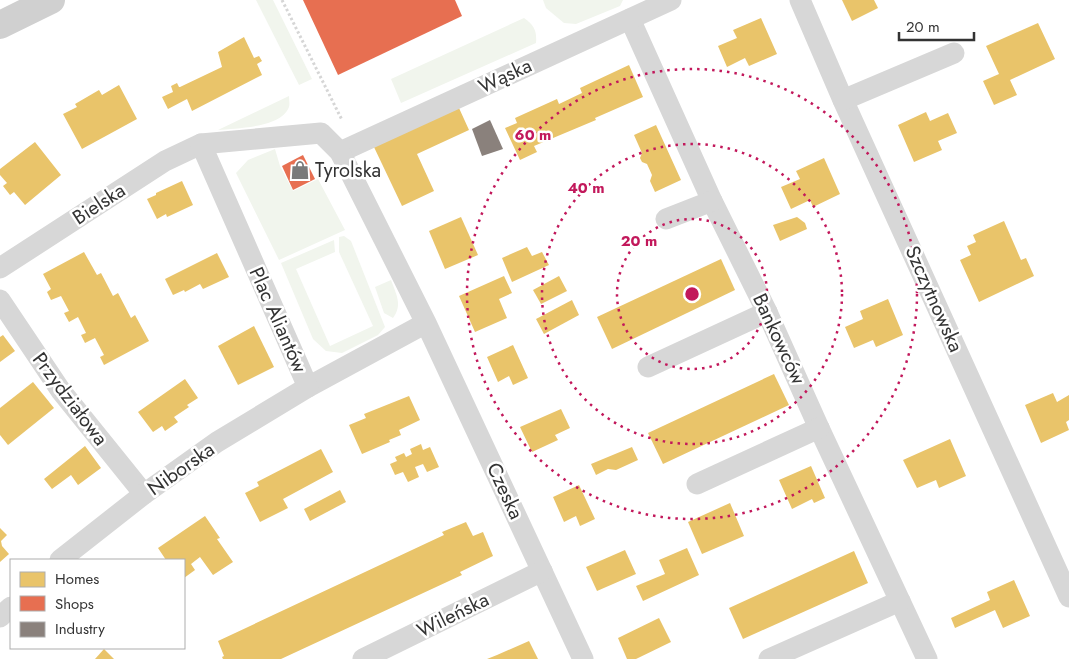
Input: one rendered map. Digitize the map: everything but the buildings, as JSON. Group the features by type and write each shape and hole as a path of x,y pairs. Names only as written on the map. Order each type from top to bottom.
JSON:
{"main road":[{"path":"0,25 51,0"}],"street":[{"name":"Wąska","path":"348,148 670,0"},
{"name":"Szczytnowska","path":"800,0 843,100 1069,597"},
{"name":"Bankowców","path":"630,19 712,201 767,312 927,659"},
{"path":"843,100 954,53"},
{"path":"201,144 321,133 348,148 426,323"},
{"name":"Bielska","path":"0,268 165,161 201,144"},
{"name":"Plac Aliantów","path":"201,144 308,387 426,323"},
{"path":"666,218 712,201"},
{"name":"Przydziałowa","path":"0,300 61,391 144,494"},
{"path":"648,366 767,312"},
{"name":"Czeska","path":"426,323 583,659"},
{"name":"Niborska","path":"61,559 144,494 217,442 308,387"},
{"path":"698,484 819,428"},
{"name":"Wileńska","path":"363,659 542,571"},
{"path":"769,659 900,601"},
{"path":"0,618 10,608"}],"path":[{"path":"282,0 348,148"}],"shaded area":[{"path":"256,0 273,0 312,79 299,85"},
{"path":"543,0 623,0 620,6 576,24 564,23 546,8"},
{"path":"524,18 534,29 536,43 401,103 391,79"},
{"path":"289,96 289,107 277,119 258,126 218,130"},
{"path":"275,149 280,166 293,191 318,179 345,230 279,260 236,173 248,160"},
{"path":"344,236 351,241 385,327 378,335 342,353 326,351 313,339 281,263 334,240 335,252 296,269 330,346 373,326 339,252 339,237"},
{"path":"391,280 398,304 398,309 393,318 384,313 375,287"}],"place":[{"name":"Tyrolska","path":"300,170"}]}
